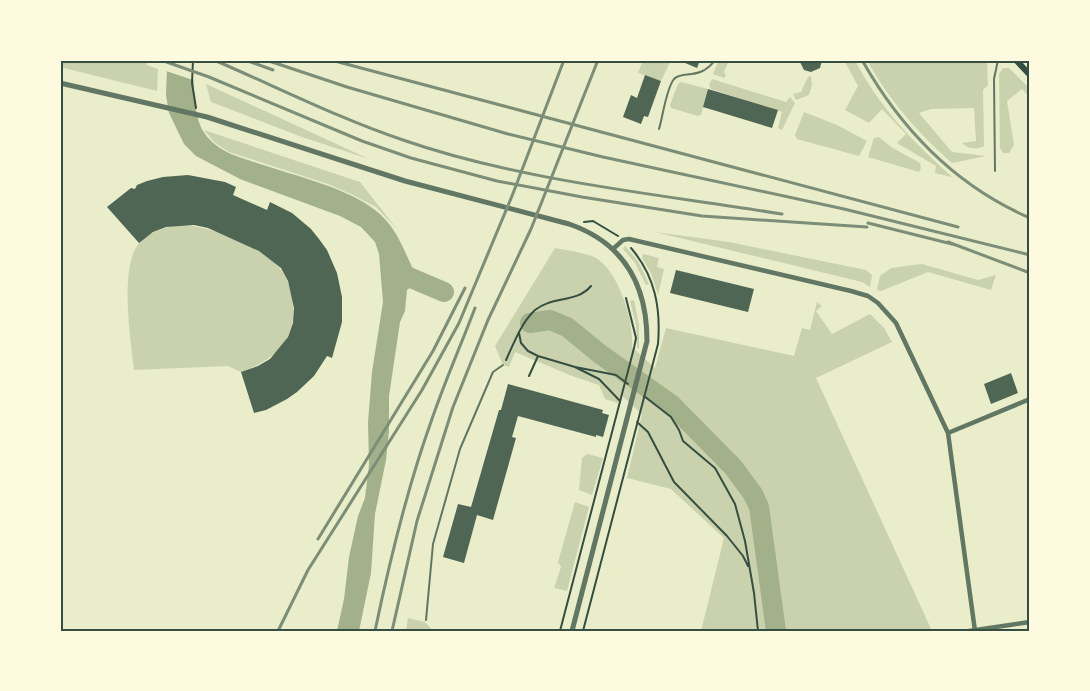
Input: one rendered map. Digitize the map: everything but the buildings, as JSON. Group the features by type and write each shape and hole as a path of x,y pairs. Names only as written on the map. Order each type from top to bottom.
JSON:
{"main road":[{"path":"1016,60 1030,75"}],"street":[{"path":"60,83 207,117 405,181 571,225 595,234 613,249 633,276 645,308 647,341 572,631"},
{"path":"613,249 623,240 629,239 851,291 868,296 878,303 896,322 948,433 973,631 1030,622"},
{"path":"948,433 1030,399"}],"lane":[{"path":"658,129 674,79 702,72 715,60"},
{"path":"995,171 994,79 998,60"},
{"path":"426,621 433,544 460,449 493,372 503,365"}],"path":[{"path":"193,60 192,83 197,115"},
{"path":"571,225 594,221 605,226 623,240"},
{"path":"503,365 519,333 536,310 551,302 585,293 591,286"},
{"path":"560,631 636,338 626,298"},
{"path":"519,333 521,343 528,351 538,356 575,367 616,375 634,389"},
{"path":"529,376 538,356"},
{"path":"583,631 652,365"},
{"path":"575,367 599,380 630,408 637,422 648,432 674,482 727,536 743,556 749,568"},
{"path":"644,396 671,417 683,441 715,468 738,513 754,593 758,631"}],"shaded area":[{"path":"60,60 148,60 147,65 158,69 157,91 60,67"},
{"path":"643,60 671,60 661,81 638,73"},
{"path":"719,60 729,60 724,78 713,74"},
{"path":"844,60 855,60 864,77 898,123 952,177 935,173 936,166 897,143 906,134 882,109 869,123 845,110 858,86"},
{"path":"867,60 987,60 988,85 983,90 984,146 973,148 962,143 976,141 974,108 931,109 919,113 952,152 986,156 952,163 905,115"},
{"path":"194,67 194,92 198,120 205,134 217,146 238,156 320,183 364,202 389,224 416,275 421,279 422,283 407,290 405,311 400,322 389,396 386,460 375,514 371,573 359,631 337,631 349,557 358,516 365,498 369,465 368,422 372,372 383,302 379,254 375,242 361,227 340,216 240,179 196,156 184,144 169,113 166,95 167,68"},
{"path":"1003,68 1009,68 1030,89 1030,98 1022,89 1007,101 1014,145 1009,153 1003,153 1000,148 999,74"},
{"path":"811,76 812,85 809,95 796,100 793,94 801,92 808,77"},
{"path":"712,79 786,102 790,97 795,103 782,130 778,128 782,112 711,89 709,85"},
{"path":"681,82 708,89 701,115 671,108 678,84"},
{"path":"206,84 369,159 302,137 211,102"},
{"path":"804,112 837,125 867,141 859,156 797,139 795,135"},
{"path":"204,130 360,182 397,229 376,207 353,195 328,184 229,152 215,143"},
{"path":"879,137 891,147 920,163 919,172 868,157 874,138"},
{"path":"179,225 204,228 247,244 271,259 284,274 292,297 294,311 292,323 283,345 265,361 241,372 228,366 134,370 128,284 134,252 141,241 150,235 164,228"},
{"path":"655,232 729,242 866,270 872,275 870,287 862,282"},
{"path":"625,246 638,261 649,284 646,285 635,263 623,249"},
{"path":"555,248 592,256 612,274 628,311 632,347 655,368 666,328 794,356 802,328 810,330 817,302 822,306 816,311 832,334 870,314 884,328 892,342 816,378 932,631 701,631 724,538 671,489 627,478 642,414 621,395 618,403 605,399 599,385 515,352 509,367 503,365 495,346"},
{"path":"643,254 659,258 657,267 664,269 658,295 651,273 642,258"},
{"path":"922,264 978,280 996,275 991,290 928,272 881,291 877,290 880,276 891,268"},
{"path":"634,300 639,325 639,349 630,301"},
{"path":"587,454 603,458 592,495 579,490 582,458"},
{"path":"575,502 589,507 567,591 554,588 561,567 558,562"},
{"path":"408,618 425,622 433,631 406,631"}],"pier":[{"path":"165,60 199,60 196,81 163,70"}],"waterway":[{"path":"397,272 444,292"},
{"path":"530,323 550,320 567,327 600,354 672,405 733,467 753,494 759,507 776,631"}],"railway":[{"path":"161,60 209,77 362,141 411,158 497,181 702,216 867,227"},
{"path":"214,60 355,122 448,154 590,185 782,214"},
{"path":"245,60 273,70"},
{"path":"266,60 347,87 508,134 844,209 1030,255"},
{"path":"331,60 958,227"},
{"path":"278,631 308,570 422,390 459,323 512,196 564,60"},
{"path":"392,631 417,521 453,407 488,320 531,229 598,60"},
{"path":"862,60 894,109 933,153 978,190 1030,218"},
{"path":"868,223 956,245"},
{"path":"948,242 1030,273"},
{"path":"318,539 433,351 465,288"},
{"path":"375,631 393,550 423,445 475,308"}]}
